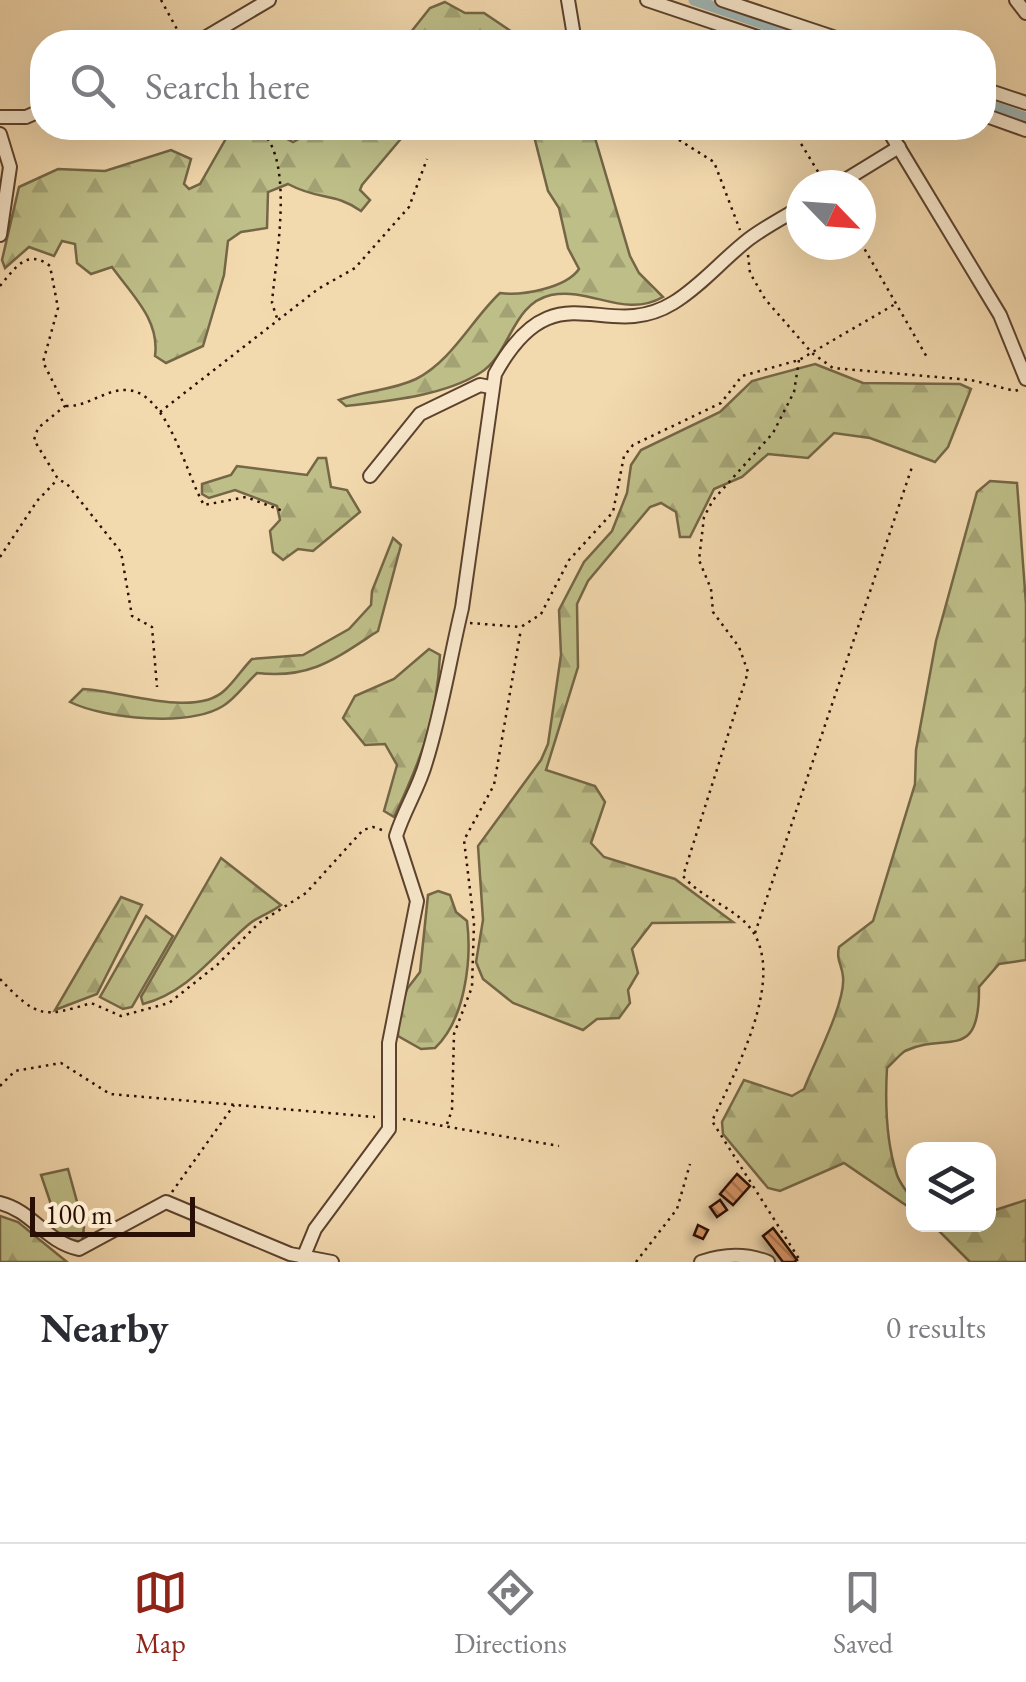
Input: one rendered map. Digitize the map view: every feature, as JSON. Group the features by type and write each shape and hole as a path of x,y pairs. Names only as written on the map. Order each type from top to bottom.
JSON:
{"street":[{"path":"218,30 269,0"},
{"path":"568,0 573,30"},
{"path":"648,0 737,30"},
{"path":"722,0 812,30"},
{"path":"1016,0 1026,13"},
{"path":"996,93 1026,102"},
{"path":"0,117 30,115"},
{"path":"996,119 1026,130"},
{"path":"0,134 10,167 0,235"},
{"path":"894,140 1000,316 1026,383"},
{"path":"861,170 898,147"},
{"path":"302,1258 315,1229 384,1140 390,1118 390,1043 417,901 396,836 428,758 459,623 490,387 515,342 544,319 563,314 656,311 672,304 748,240 786,216"},
{"path":"370,476 420,414 480,384 490,387"},
{"path":"0,1204 28,1215 46,1236 78,1249 166,1202 302,1258 332,1262"},
{"path":"701,1262 745,1255 768,1262"}],"path":[{"path":"160,0 177,30"},
{"path":"270,140 280,180 272,304 278,319"},
{"path":"679,140 714,162 732,212 748,240 750,273 765,299 812,354 833,368 853,372 933,376 1015,392 1026,383"},
{"path":"799,140 817,170"},
{"path":"160,412 278,319 355,268 409,207 427,160"},
{"path":"0,286 23,260 35,258 50,266 58,308 44,362 64,406"},
{"path":"871,260 928,359"},
{"path":"446,1126 452,1110 454,1034 472,987 474,923 464,840 494,785 521,627 551,603 569,560 613,512 627,450 663,428 721,403 742,376 800,360 897,303"},
{"path":"800,360 788,407 773,433 713,500 704,517 699,547 713,612 739,646 748,672 683,876 754,934 764,958 765,979 744,1050 712,1121 742,1163 775,1227 801,1262"},
{"path":"158,688 152,627 132,616 121,552 68,484 58,479 37,447 35,433 64,406 132,390 145,395 160,412 204,505 246,497 283,512"},
{"path":"754,934 913,464"},
{"path":"0,557 36,500 58,479"},
{"path":"459,623 521,627"},
{"path":"0,979 30,1006 53,1014 92,1003 121,1016 168,1003 218,965 259,923 306,893 363,830 374,827 396,836"},
{"path":"0,1086 14,1071 61,1063 110,1094 390,1118 559,1146"},
{"path":"166,1202 234,1104"},
{"path":"636,1262 677,1209 690,1164"}],"green space":[{"path":"445,2 465,13 484,13 509,30 413,30 430,8"},
{"path":"225,140 400,140 362,185 360,190 370,200 361,211 343,201 288,184 268,192 267,228 241,232 228,241 224,275 203,346 166,363 155,356 153,331 143,308 112,267 91,274 77,263 75,244 62,241 54,256 29,247 5,268 2,260 19,187 58,169 105,171 171,150 191,159 184,184 189,189 200,184"},
{"path":"535,140 596,140 630,256 639,273 663,297 635,305 580,295 551,295 527,308 490,365 465,381 397,399 346,406 339,400 407,383 429,371 500,293 543,289 573,276 579,269 568,248 559,208 548,191"},
{"path":"815,364 863,383 960,384 971,389 948,447 935,462 870,438 834,433 808,458 768,454 742,477 714,489 690,537 680,537 676,512 661,503 650,507 588,581 577,604 578,667 546,770 595,786 605,802 591,843 604,857 675,879 733,922 652,923 632,949 638,973 628,990 630,1003 619,1018 597,1019 583,1030 513,1003 483,979 476,962 483,920 478,846 541,760 548,744 561,655 559,610 584,562 612,531 627,493 631,465 641,450 720,412 752,381"},
{"path":"318,458 326,458 331,487 347,490 360,512 313,551 298,549 283,560 273,552 270,531 280,520 277,506 235,490 209,498 202,494 202,484 231,475 237,466 307,475"},
{"path":"990,481 1017,483 1026,604 1026,960 999,964 979,987 978,1011 967,1036 905,1051 887,1068 886,1109 891,1149 897,1175 906,1191 906,1205 844,1163 780,1191 768,1188 723,1134 722,1122 744,1080 792,1096 804,1089 828,1033 843,988 839,947 873,921 915,784 916,750 936,641 977,492"},
{"path":"393,538 401,545 378,631 322,665 293,673 257,673 223,706 190,717 125,716 70,702 83,689 157,701 195,702 225,690 252,659 303,655 349,629 371,605 372,591"},
{"path":"429,649 440,655 431,719 420,757 394,817 384,811 397,765 385,744 365,745 343,718 355,696 394,679"},
{"path":"221,858 281,905 248,925 174,991 143,1004 141,997"},
{"path":"438,891 450,895 456,912 467,921 467,971 460,1006 445,1036 435,1048 421,1049 398,1036 398,1016 407,989 420,972 428,895"},
{"path":"121,897 142,905 97,994 55,1010"},
{"path":"146,916 173,936 132,1007 123,1009 100,997"},
{"path":"68,1169 84,1227 82,1242 61,1238 48,1227 54,1213 41,1175"},
{"path":"1026,1200 1026,1262 970,1262 940,1232 996,1232 996,1210"},
{"path":"0,1216 18,1222 67,1262 0,1262"}],"building":[{"path":"737,1174 750,1186 733,1205 720,1194"},
{"path":"720,1200 727,1210 717,1217 710,1207"},
{"path":"698,1225 708,1230 703,1239 694,1235"},
{"path":"773,1228 797,1260 783,1262 763,1236"}],"waterway":[{"path":"694,0 780,30"},
{"path":"996,107 1026,118"}]}
